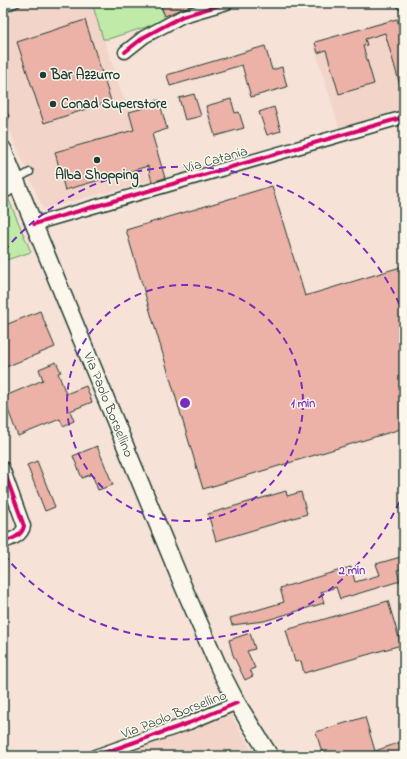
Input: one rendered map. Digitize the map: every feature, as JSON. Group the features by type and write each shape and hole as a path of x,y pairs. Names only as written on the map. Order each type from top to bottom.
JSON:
{"main road":[{"name":"Via Paolo Borsellino","path":"3,149 183,586 220,670 237,703 270,756"}],"street":[{"path":"125,52 144,37 183,16 227,3"},
{"name":"Via Catania","path":"34,224 404,116"},
{"path":"3,193 16,182"},
{"path":"3,468 24,521 22,532 19,535 3,542"},
{"name":"Via Paolo Borsellino","path":"95,756 189,723 237,703"}],"lane":[{"path":"3,9 17,3"},
{"path":"16,182 30,172"}],"shaded area":[{"path":"3,3 92,3 123,97 129,107 151,181 43,209 3,114"},
{"path":"404,15 404,111 340,130 313,43"},
{"path":"230,714 255,756 111,756"}],"green space":[{"path":"92,3 147,3 148,7 160,3 165,21 108,39 103,39"},
{"path":"8,198 31,252 3,261 3,202"}],"building":[{"path":"160,3 199,4 181,9 165,16"},
{"path":"397,19 404,43 404,91 402,92 385,33 365,39 367,45 363,46 374,84 339,94 326,50 318,53 315,42"},
{"path":"85,20 111,101 44,123 17,42"},
{"path":"265,46 272,70 282,67 287,87 251,97 242,65 170,86 167,75"},
{"path":"194,94 201,116 185,120 179,98"},
{"path":"231,99 235,113 239,112 244,128 215,136 206,106"},
{"name":"Alba Shopping","path":"159,100 167,129 152,134 165,178 152,182 148,166 65,190 55,152 134,130 129,112 144,108 143,104"},
{"path":"274,107 281,131 267,135 259,112"},
{"path":"272,186 305,296 404,266 404,428 203,489 126,230"},
{"path":"40,311 55,347 3,368 3,326"},
{"path":"56,362 61,372 58,373 66,394 86,386 92,402 70,411 74,421 63,426 60,419 18,436 3,397 43,380 39,369"},
{"path":"97,446 113,485 98,490 92,474 82,478 73,456"},
{"path":"37,461 55,507 45,511 27,465"},
{"path":"286,491 287,496 301,492 307,514 216,541 208,514"},
{"path":"404,556 404,568 397,570 400,581 340,599 336,587 321,592 324,603 264,621 232,625 230,618 284,602 280,588 351,567 355,582 380,575 376,564"},
{"path":"388,601 401,645 304,673 301,661 295,662 286,630"},
{"path":"250,633 255,649 247,651 255,668 250,670 253,676 245,680 233,655 229,640"},
{"path":"365,717 375,751 404,741 404,756 323,756 316,732"}],"cycle path":[{"path":"125,52 144,37 183,16 227,3"},
{"path":"34,224 404,117"},
{"path":"3,468 24,526 19,535 3,542"},
{"path":"95,756 189,723 237,703"}],"place":[{"name":"Bar Azzurro","path":"43,75"},
{"name":"Conad Superstore","path":"53,104"},
{"name":"Alba Shopping","path":"97,160"}]}
